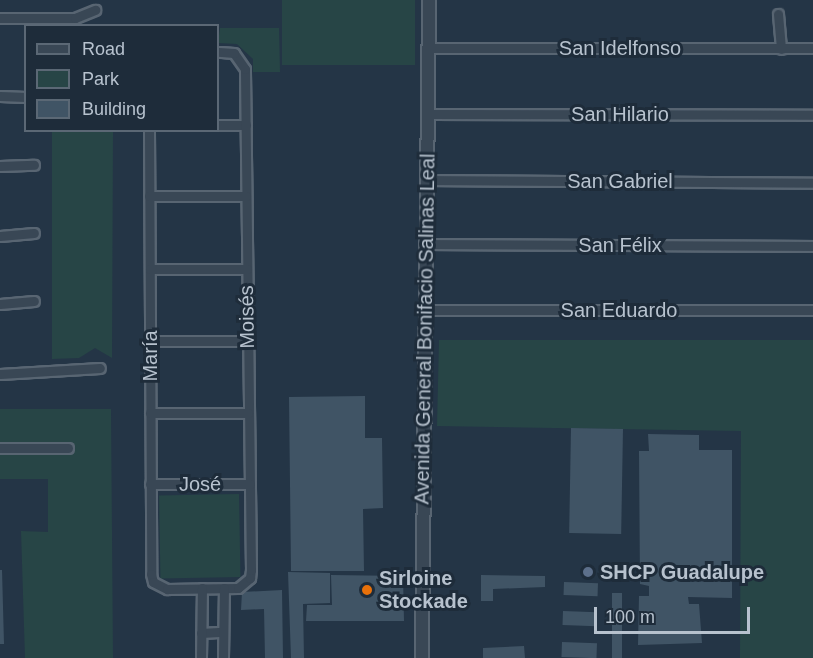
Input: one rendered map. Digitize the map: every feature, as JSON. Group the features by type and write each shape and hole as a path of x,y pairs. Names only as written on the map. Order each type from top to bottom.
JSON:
{"street":[{"name":"Avenida General Bonifacio Salinas Leal","path":"422,658 429,0"},
{"path":"0,18 75,18 95,10"},
{"path":"778,14 781,49"},
{"name":"San Idelfonso","path":"427,48 813,48"},
{"name":"Moisés","path":"219,52 239,57 245,69 250,484 250,578 237,588 224,588"},
{"path":"0,96 24,97"},
{"name":"San Hilario","path":"427,114 813,115"},
{"path":"219,125 246,125"},
{"name":"María","path":"149,132 150,484 153,582 167,589 202,588"},
{"path":"0,166 34,165"},
{"name":"San Gabriel","path":"427,180 813,183"},
{"path":"149,196 246,196"},
{"path":"0,236 34,233"},
{"name":"San Félix","path":"426,244 813,246"},
{"path":"150,269 247,270"},
{"path":"0,304 34,302"},
{"name":"San Eduardo","path":"426,310 813,310"},
{"path":"150,341 248,341"},
{"path":"0,374 100,368"},
{"path":"150,413 249,413"},
{"path":"0,448 68,448"},
{"name":"José","path":"150,484 250,484"},
{"path":"201,658 202,588 224,588 223,658"},
{"path":"201,633 223,632"}],"green space":[{"path":"282,0 415,0 415,65 282,65"},
{"path":"220,28 279,28 280,72 253,72 253,59 237,44 219,43"},
{"path":"52,132 113,132 112,358 95,348 79,358 52,359"},
{"path":"439,340 813,340 813,658 740,658 741,431 437,426"},
{"path":"0,409 111,409 113,658 25,658 21,531 48,532 48,479 0,479"},
{"path":"239,494 240,577 160,578 159,495"}],"building":[{"path":"365,396 365,438 382,438 383,508 363,509 364,571 291,571 289,397"},
{"path":"571,428 623,429 621,534 569,533"},
{"path":"648,434 699,435 699,450 732,450 732,598 688,597 689,604 699,604 702,643 638,645 639,596 649,596 649,586 640,584 639,451 649,451"},
{"path":"0,570 2,570 4,644 0,644"},
{"path":"288,572 330,573 330,603 303,604 304,658 291,658"},
{"name":"Sirloine Stockade","path":"331,575 403,576 404,621 306,621 307,605 332,605"},
{"path":"481,575 545,576 545,587 493,589 493,601 481,601"},
{"path":"564,582 598,583 598,596 564,595"},
{"path":"282,590 283,658 265,658 264,609 241,610 242,592"},
{"path":"612,593 622,593 622,658 612,658"},
{"path":"563,611 597,612 596,626 563,625"},
{"path":"562,642 597,643 596,658 561,657"},
{"path":"524,646 525,658 483,658 483,648"}],"place":[{"name":"SHCP Guadalupe","path":"588,572"},
{"name":"Sirloine Stockade","path":"367,590"}]}
